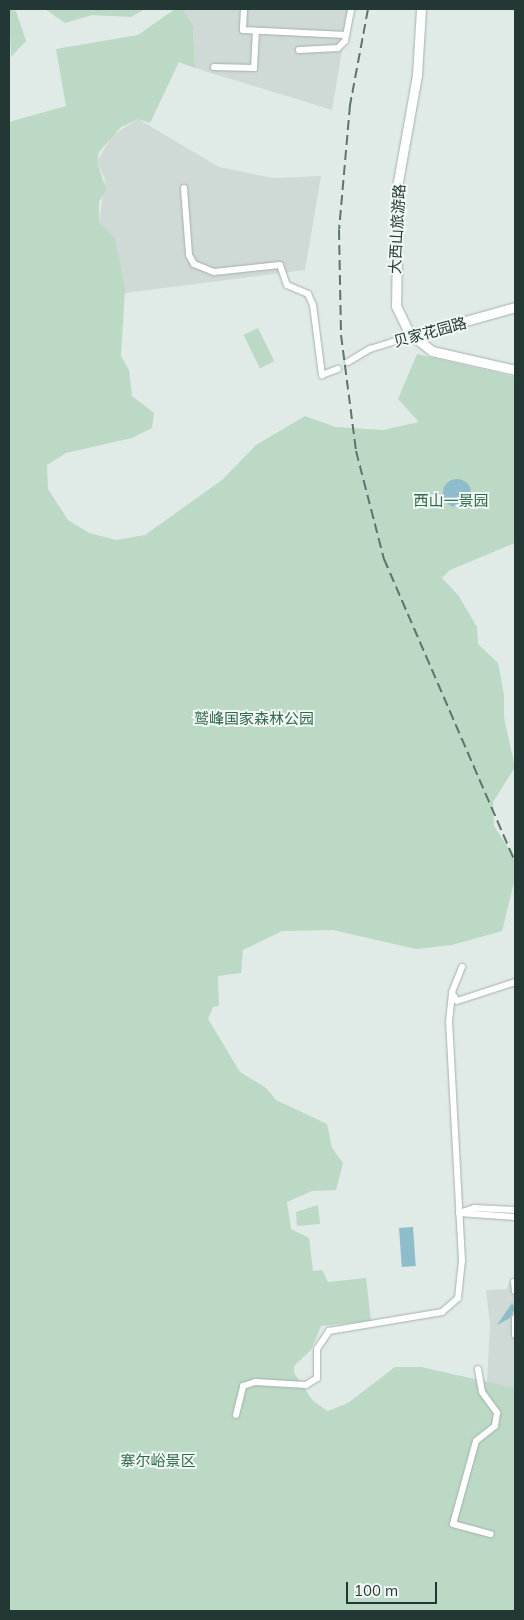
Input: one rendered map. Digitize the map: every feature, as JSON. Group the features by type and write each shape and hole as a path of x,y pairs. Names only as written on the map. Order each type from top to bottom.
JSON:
{"street":[{"path":"244,9 244,30 346,35"},
{"path":"299,50 332,50 346,35 351,9"},
{"name":"大西山旅游路","path":"421,9 417,75 398,182 394,282 396,306 412,336 439,354 515,370"},
{"path":"214,67 254,68 256,31"},
{"path":"184,188 189,255 194,264 214,272 280,265 287,285 308,294 313,305 322,375 338,369"},
{"name":"贝家花园路","path":"348,362 370,349 515,307"},
{"path":"236,1415 243,1386 255,1382 306,1385 317,1378 317,1349 329,1331 450,1309 462,1283 451,1096 452,992 462,968"},
{"path":"452,992 457,1001 515,982"},
{"path":"459,1213 474,1208 515,1210"},
{"path":"459,1213 474,1216 515,1217"},
{"path":"514,1282 515,1291"},
{"path":"515,1318 515,1335"},
{"path":"478,1369 482,1392 497,1414 495,1426 476,1441 453,1524 491,1534"}],"shaded area":[{"path":"183,9 349,9 332,110 195,68 193,26"},
{"path":"138,119 219,167 273,178 321,176 305,270 125,293 115,238 99,222 105,180 97,161 113,135"},
{"path":"509,1282 515,1282 515,1395 487,1385 490,1324 486,1290 507,1289"}],"green space":[{"path":"45,9 145,9 131,17 92,15 65,23"},
{"path":"175,9 183,9 193,26 195,68 179,62 150,123 138,119 121,127 99,152 97,161 106,190 99,202 99,222 115,238 125,289 121,356 129,370 132,396 154,413 152,428 132,438 66,453 47,465 48,489 68,520 89,533 116,540 145,535 222,480 256,445 305,416 335,427 383,430 419,422 398,399 417,354 515,377 515,543 450,570 442,578 458,595 477,627 478,644 498,663 504,695 504,718 515,767 493,802 494,826 515,858 515,878 502,931 452,945 416,949 333,930 282,931 243,950 241,973 218,976 219,1006 213,1007 208,1019 240,1072 266,1088 276,1100 327,1124 332,1148 343,1163 336,1190 312,1191 287,1202 291,1229 309,1238 313,1271 322,1270 328,1282 366,1278 371,1321 321,1326 311,1350 294,1366 294,1373 313,1401 328,1411 348,1403 395,1367 421,1367 515,1388 515,1611 9,1611 9,122 66,106 56,49 138,35"},
{"path":"9,10 16,11 26,41 11,57"},
{"path":"258,328 274,361 260,368 244,335"},
{"path":"318,1205 320,1224 297,1226 296,1212"}],"water":[{"path":"457,479 467,483 471,493 467,503 457,507 447,503 443,493 447,483"},
{"path":"413,1227 416,1266 402,1267 399,1228"},
{"path":"512,1303 515,1308 510,1318 497,1325"}],"railway":[{"path":"368,9 350,105 339,230 341,335 356,451 384,559 515,862"}],"park label":[{"name":"西山一景园","path":"451,501"},
{"name":"鹫峰国家森林公园","path":"254,719"},
{"name":"寨尔峪景区","path":"158,1461"}]}
